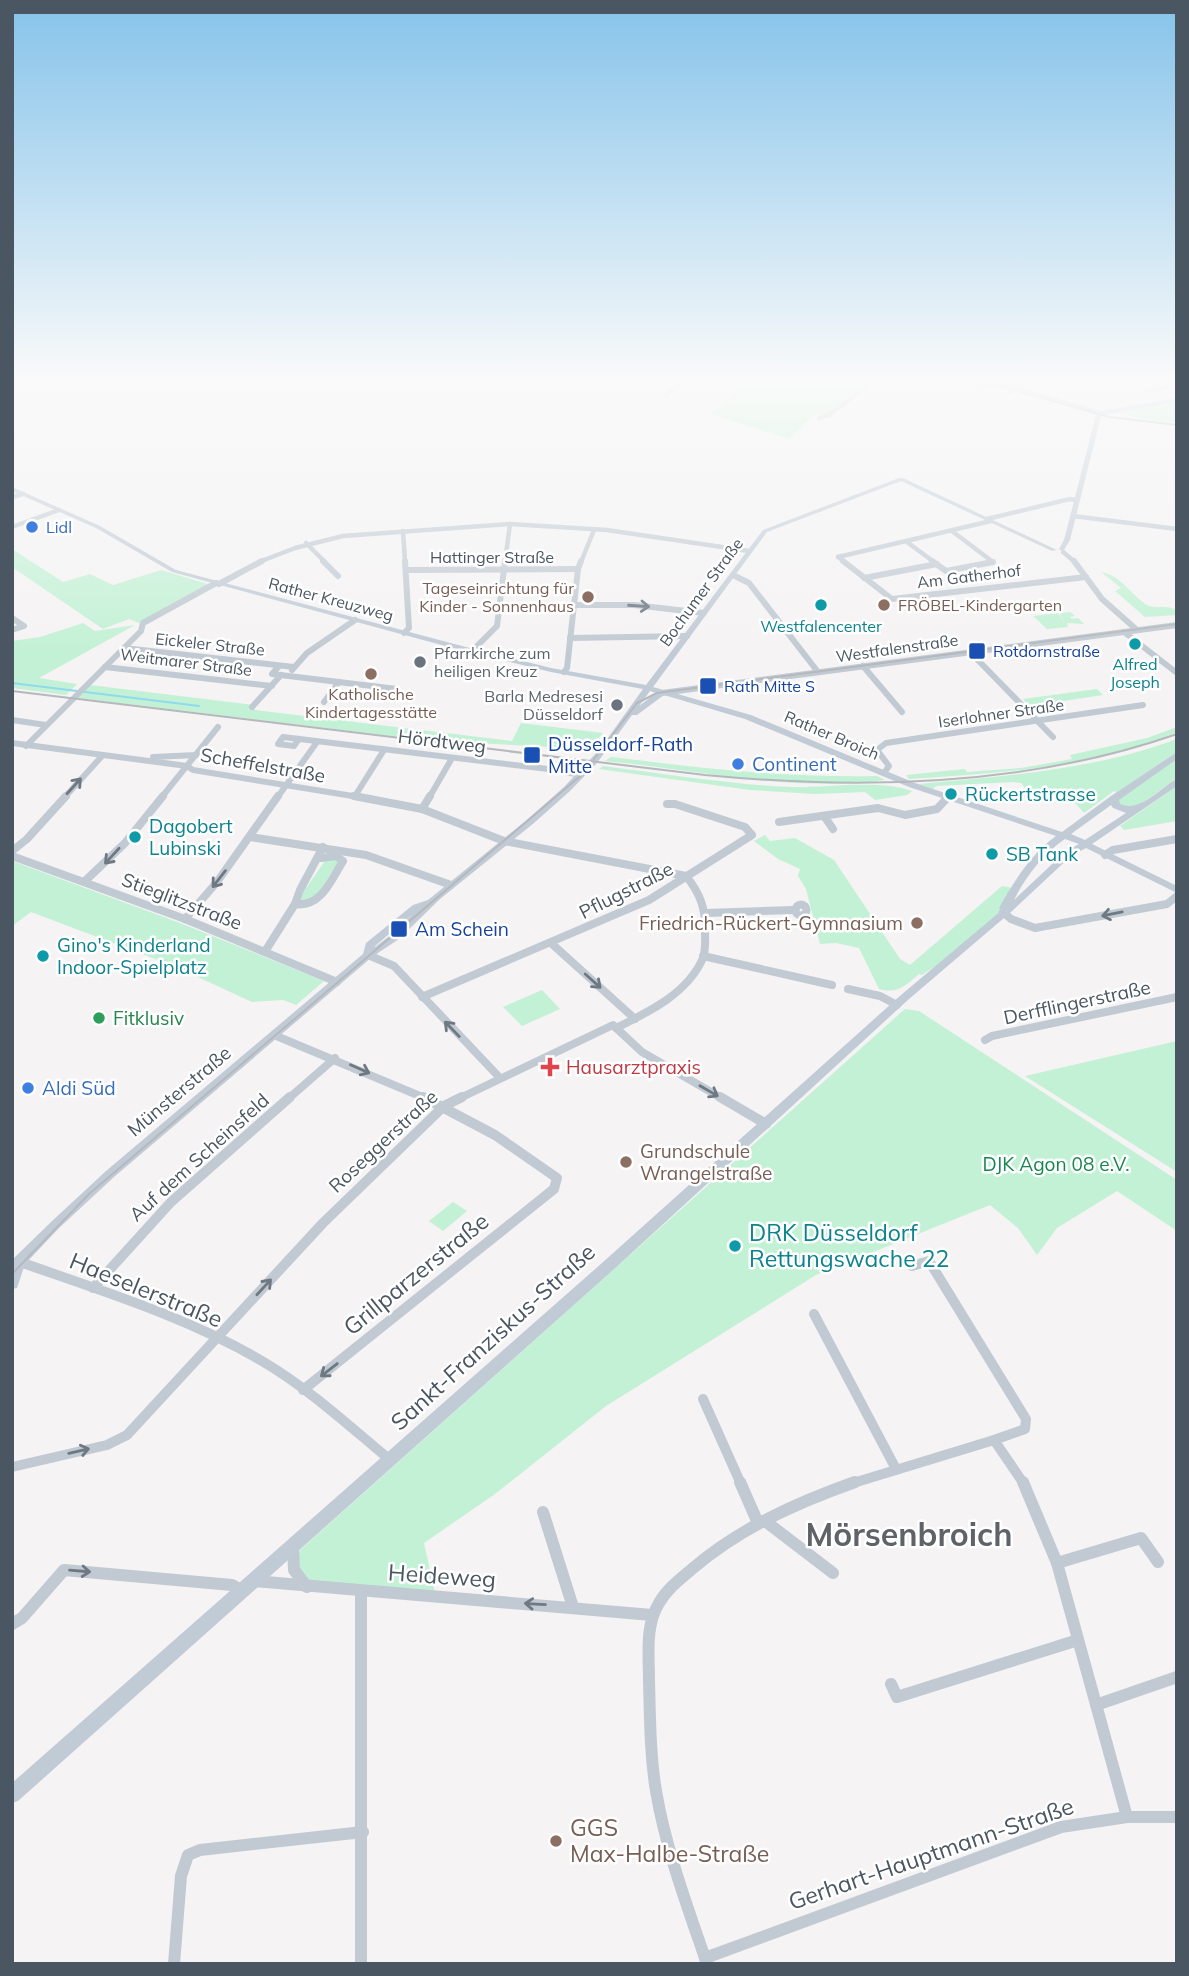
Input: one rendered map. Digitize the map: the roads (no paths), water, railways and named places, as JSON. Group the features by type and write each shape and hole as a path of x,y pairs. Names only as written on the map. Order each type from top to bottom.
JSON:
{"main road":[{"path":"1060,550 1073,516 1085,469"},
{"name":"Bochumer Straße","path":"648,688 763,533 771,527 894,480 903,480"},
{"name":"Am Gatherhof","path":"903,480 1060,550"},
{"name":"Rather Kreuzweg","path":"12,489 98,527 166,567 217,584 471,651 648,688"},
{"name":"Rather Broich","path":"648,688 748,717 884,773 1075,842 1098,855 1102,852 1177,890"},
{"name":"Münsterstraße","path":"12,1284 16,1264 93,1189 368,956 380,949 431,902 581,775 648,688"},
{"name":"Münsterstraße","path":"629,716 662,693"},
{"name":"Sankt-Franziskus-Straße","path":"12,1795 1003,912 1075,842 1083,822 1114,797 1177,755"},
{"name":"Sankt-Franziskus-Straße","path":"1003,912 1021,877 1034,860 1140,808 1177,782"},
{"path":"1114,797 1116,806 1121,809 1128,811 1140,808"},
{"path":"1083,822 1075,842 1102,852"},
{"path":"1034,860 1042,867 1052,867"}],"street":[{"path":"12,497 23,494"},
{"path":"989,520 1070,499 1077,500"},
{"path":"12,527 59,510"},
{"path":"1073,516 1177,529"},
{"name":"Am Gatherhof","path":"989,520 838,557 890,598 897,599 1086,577"},
{"path":"26,746 141,631 143,623 269,555 306,543 351,535 510,524 594,530 749,551"},
{"path":"471,651 497,626 510,524"},
{"path":"565,672 578,569 594,530"},
{"path":"403,531 409,628 404,633"},
{"name":"Am Gatherhof","path":"907,542 946,571 993,562 952,531"},
{"path":"306,543 338,576"},
{"name":"Am Gatherhof","path":"1060,550 1073,559 1100,598 1138,630"},
{"name":"Am Gatherhof","path":"864,578 937,564"},
{"name":"Hattinger Straße","path":"407,570 578,569"},
{"path":"730,578 752,587 818,672"},
{"path":"574,605 634,605 704,613"},
{"path":"12,630 21,629 24,625 13,620"},
{"path":"252,707 307,653 355,620"},
{"name":"Westfalenstraße","path":"662,693 1177,625"},
{"path":"1124,632 1177,673"},
{"path":"570,638 687,636"},
{"name":"Eickeler Straße","path":"124,648 294,667"},
{"path":"970,652 1053,737"},
{"path":"264,685 279,666"},
{"path":"863,666 902,712"},
{"name":"Weitmarer Straße","path":"105,667 272,686"},
{"path":"272,674 397,689 394,694"},
{"path":"324,702 339,682"},
{"name":"Iserlohner Straße","path":"885,760 877,750 886,743 1143,705"},
{"path":"12,720 46,724"},
{"path":"85,881 112,857 218,727"},
{"name":"Hördtweg","path":"299,739 581,775"},
{"path":"185,919 217,882 317,742"},
{"name":"Scheffelstraße","path":"12,743 187,766 193,770 422,809 504,841 686,876"},
{"path":"355,796 384,750"},
{"path":"125,758 196,755"},
{"path":"12,851 27,839 102,756"},
{"path":"422,809 452,758"},
{"name":"Rather Broich","path":"884,773 889,768 885,760"},
{"path":"1166,762 1177,764"},
{"path":"779,822 878,808 905,815 939,808 948,797"},
{"name":"Pflugstraße","path":"422,997 649,900 750,837 752,833 745,827 675,804 667,804"},
{"path":"824,816 833,829"},
{"path":"250,837 323,847 376,858 451,885"},
{"path":"1102,852 1177,839"},
{"path":"266,950 321,858 323,847"},
{"path":"295,904 305,906 315,902 349,852"},
{"name":"Stieglitzstraße","path":"12,856 266,950 337,982"},
{"path":"321,858 336,856 343,861"},
{"path":"686,876 698,890 706,913 703,956 832,985"},
{"path":"1003,912 1011,919 1035,928 1158,906 1177,896"},
{"path":"706,913 794,910"},
{"path":"551,943 635,1019"},
{"path":"368,956 394,966 500,1078"},
{"name":"Roseggerstraße","path":"12,1467 122,1439 144,1420 352,1193 444,1106 500,1078 635,1019 671,996 703,956"},
{"path":"848,989 880,996 897,1005"},
{"name":"Derfflingerstraße","path":"985,1040 1177,997"},
{"path":"614,1027 642,1052 765,1124"},
{"path":"274,1035 335,1058 444,1106"},
{"name":"Auf dem Scheinsfeld","path":"93,1288 171,1202 335,1058"},
{"name":"Grillparzerstraße","path":"303,1390 554,1189 557,1182 554,1174 444,1106"},
{"path":"706,1961 678,1875 659,1804 650,1697 652,1615 666,1593 696,1563 762,1522 816,1497 896,1469 995,1440 1027,1426 1026,1419 929,1261 912,1266"},
{"name":"Haeselerstraße","path":"16,1264 169,1314 218,1337 263,1362 303,1390 389,1459"},
{"path":"814,1314 896,1469"},
{"path":"703,1399 762,1522 833,1573"},
{"path":"995,1440 1023,1483 1056,1563 1127,1816"},
{"path":"543,1512 573,1606"},
{"path":"1056,1563 1141,1538 1158,1562"},
{"path":"293,1547 294,1570 307,1587"},
{"name":"Heideweg","path":"12,1624 22,1618 64,1570 248,1586 307,1587 573,1606 652,1615"},
{"path":"361,1591 361,1964"},
{"path":"891,1684 897,1697 1078,1640"},
{"path":"1096,1705 1177,1677"},
{"name":"Gerhart-Hauptmann-Straße","path":"706,1961 1061,1827 1127,1816 1177,1817"},
{"path":"174,1964 181,1876 188,1855 200,1850 363,1832"}],"waterway":[{"path":"12,683 199,706"}],"tram line":[{"path":"594,759 637,703 657,693 1177,624"},
{"path":"12,1274 89,1194 593,765"}],"railway":[{"path":"12,691 764,780 883,782 1003,774 1121,751 1177,734"}],"place":[{"name":"Lidl","path":"32,527"},
{"name":"Tageseinrichtung für Kinder - Sonnenhaus","path":"588,597"},
{"name":"Westfalencenter","path":"821,605"},
{"name":"FRÖBEL-Kindergarten","path":"884,605"},
{"name":"Alfred Joseph","path":"1135,644"},
{"name":"Rotdornstraße","path":"977,651"},
{"name":"Pfarrkirche zum heiligen Kreuz","path":"420,662"},
{"name":"Katholische Kindertagesstätte","path":"371,674"},
{"name":"Rath Mitte S","path":"708,686"},
{"name":"Barla Medresesi Düsseldorf","path":"617,705"},
{"name":"Düsseldorf-Rath Mitte","path":"532,755"},
{"name":"Continent","path":"738,764"},
{"name":"Rückertstrasse","path":"951,794"},
{"name":"Dagobert Lubinski","path":"135,837"},
{"name":"SB Tank","path":"992,854"},
{"name":"Friedrich-Rückert-Gymnasium","path":"917,923"},
{"name":"Am Schein","path":"399,929"},
{"name":"Gino's Kinderland Indoor-Spielplatz","path":"43,956"},
{"name":"Fitklusiv","path":"99,1018"},
{"name":"Hausarztpraxis","path":"550,1067"},
{"name":"Aldi Süd","path":"28,1088"},
{"name":"Grundschule Wrangelstraße","path":"626,1162"},
{"name":"DRK Düsseldorf Rettungswache 22","path":"735,1246"},
{"name":"GGS Max-Halbe-Straße","path":"556,1841"}],"district":[{"name":"Mörsenbroich","path":"909,1535"}],"park label":[{"name":"DJK Agon 08 e.V.","path":"1056,1164"}]}
